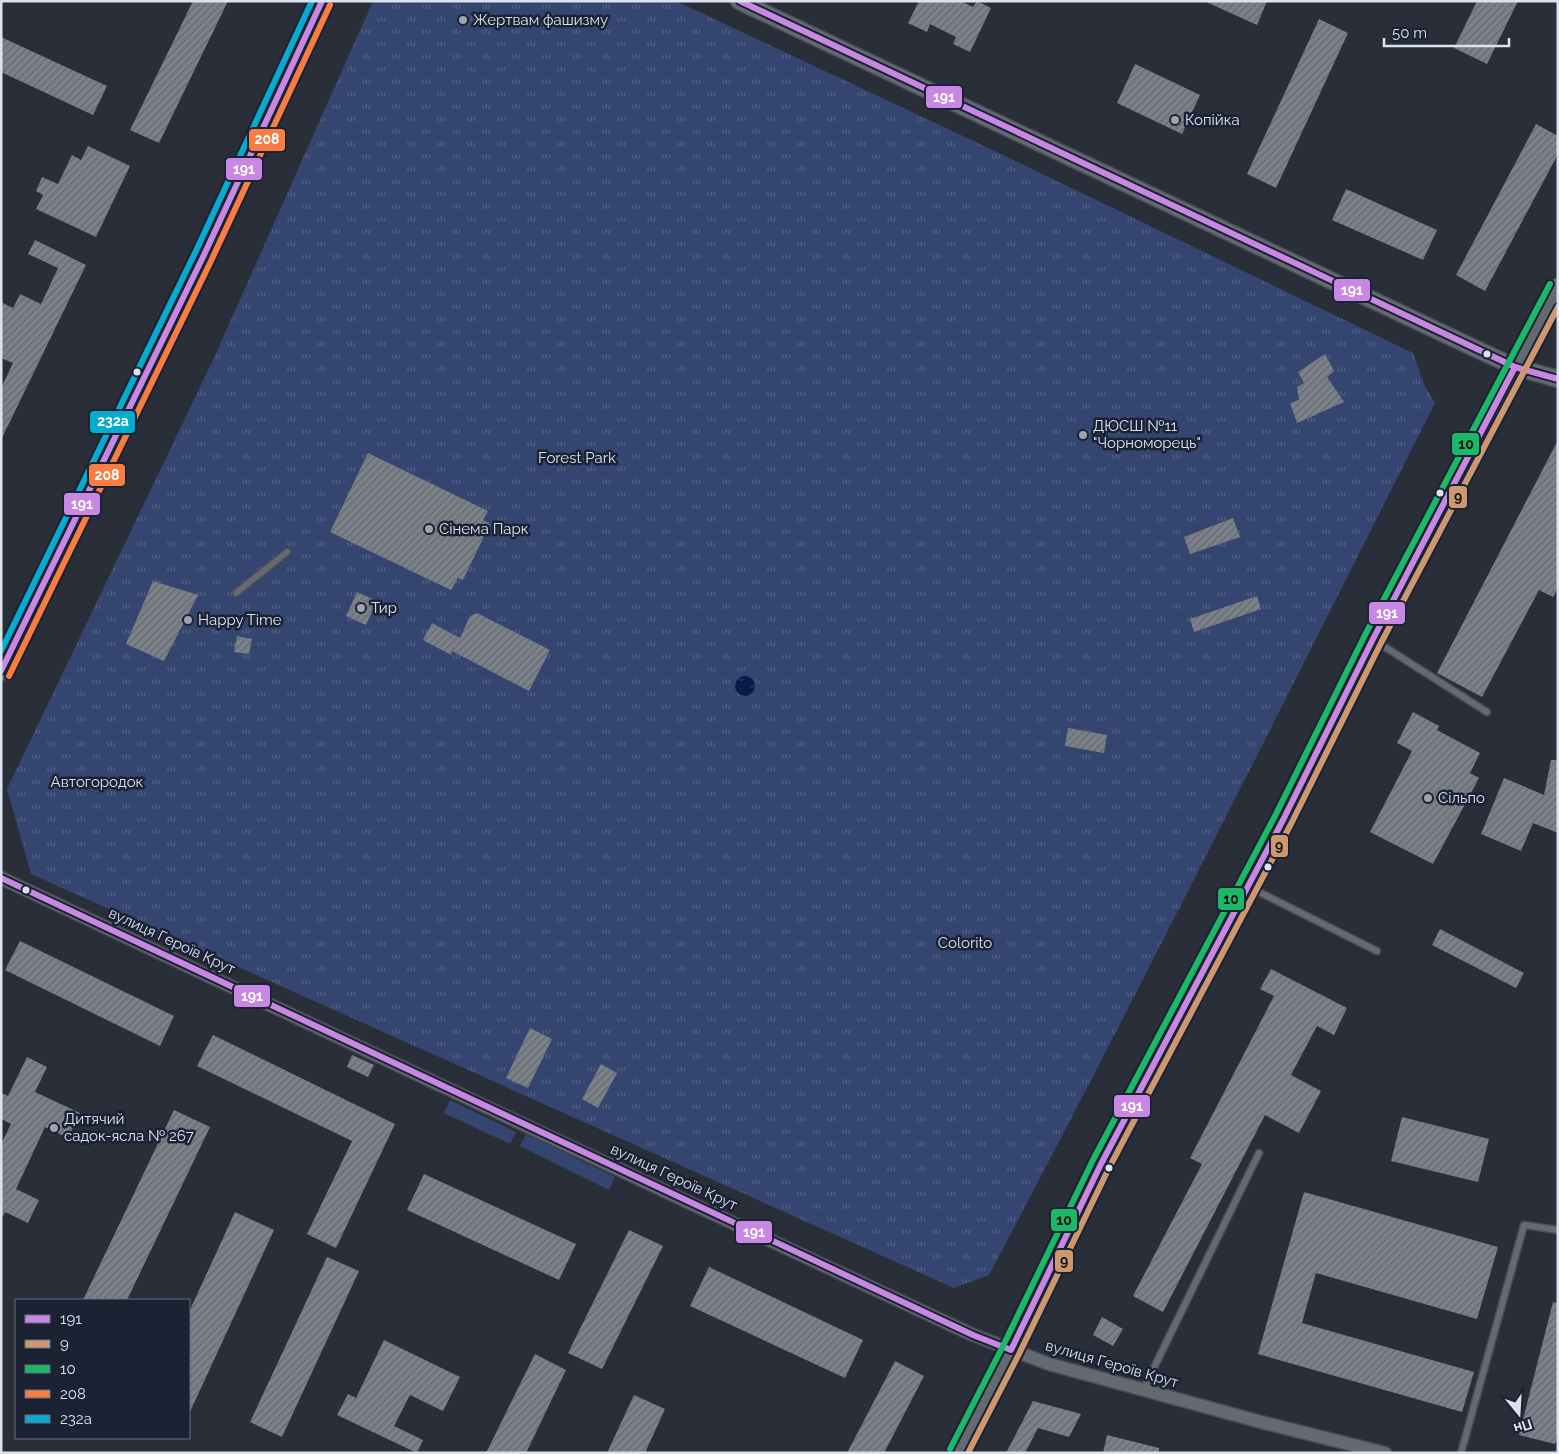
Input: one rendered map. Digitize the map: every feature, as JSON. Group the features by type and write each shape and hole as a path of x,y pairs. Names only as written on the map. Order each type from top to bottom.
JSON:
{"main road":[{"path":"958,1453 1011,1350 1101,1164 1283,820 1373,639 1558,288"}],"street":[{"path":"1,672 203,257 322,1"},
{"path":"739,1 1515,367 1558,379"},
{"name":"вулиця Героїв Крут","path":"1,878 688,1202 1011,1350 1049,1364 1143,1390 1385,1453"}],"lane":[{"path":"236,593 287,552"},
{"path":"1373,639 1487,712"},
{"path":"1247,886 1377,951"},
{"path":"1143,1390 1259,1153"},
{"path":"1461,1453 1524,1225 1558,1230"}],"green space":[{"path":"373,1 676,1 1001,154 1413,353 1424,384 1435,403 1159,949 989,1275 954,1288 31,874 7,789 214,358"},
{"path":"450,1100 516,1132 510,1144 444,1113"},
{"path":"526,1134 615,1177 609,1190 520,1146"}],"water":[{"path":"745,676 752,679 755,686 752,693 745,696 738,693 735,686 738,679"}],"building":[{"path":"193,1 228,1 159,143 130,130"},
{"path":"919,1 961,1 973,7 977,1 991,8 970,52 953,44 956,37 930,24 927,32 908,23"},
{"path":"1204,1 1267,1 1257,25"},
{"path":"1477,1 1518,1 1487,64 1454,48"},
{"path":"1319,19 1348,33 1276,188 1247,174"},
{"path":"1,37 107,86 93,115 1,72"},
{"path":"1135,64 1200,95 1182,134 1117,103"},
{"path":"1536,124 1558,136 1558,154 1485,291 1456,275"},
{"path":"88,146 130,166 96,237 36,209 43,195 36,191 42,177 58,184 72,155 81,160"},
{"path":"1346,189 1437,230 1423,260 1332,220"},
{"path":"35,240 86,265 1,440 1,388 13,363 1,358 1,302 13,308 20,294 41,304 58,268 28,254"},
{"path":"1325,354 1334,371 1327,377 1344,402 1297,423 1290,403 1299,400 1297,387 1304,383 1298,372"},
{"path":"1558,440 1558,588 1553,597 1539,590 1482,697 1437,673"},
{"path":"368,453 488,511 483,520 490,524 463,580 458,578 451,590 330,532"},
{"path":"1233,518 1240,537 1190,554 1184,537"},
{"path":"153,581 198,595 164,661 126,644"},
{"name":"Тир","path":"357,592 377,601 366,625 346,616"},
{"path":"1257,596 1261,609 1194,632 1190,619"},
{"path":"477,613 550,650 529,691 452,651 451,655 423,640 432,623 460,638 470,616"},
{"path":"237,636 252,639 249,654 234,652"},
{"name":"Сільпо","path":"1413,712 1439,726 1437,730 1480,753 1470,773 1479,778 1433,864 1370,832 1412,751 1397,743"},
{"path":"1068,728 1107,735 1104,753 1065,746"},
{"path":"1551,760 1558,760 1558,833 1533,823 1521,851 1481,834 1504,778 1544,795"},
{"path":"1440,929 1524,973 1516,988 1432,945"},
{"path":"20,941 174,1016 160,1046 5,970"},
{"path":"1271,969 1347,1008 1334,1035 1317,1026 1291,1075 1321,1091 1299,1133 1265,1115 1163,1312 1133,1296 1202,1164 1190,1158 1274,996 1260,989"},
{"path":"530,1028 552,1039 528,1088 506,1078"},
{"path":"213,1035 395,1124 336,1248 307,1234 352,1141 197,1066"},
{"path":"352,1055 374,1065 368,1077 347,1067"},
{"path":"27,1057 47,1067 35,1092 80,1113 68,1138 45,1127 16,1189 39,1200 28,1223 5,1212 1,1219 1,1144 11,1124 1,1119 1,1093 8,1096"},
{"path":"601,1064 617,1073 598,1108 582,1099"},
{"path":"174,1110 210,1127 127,1299 83,1299"},
{"path":"1402,1117 1489,1139 1478,1182 1391,1161"},
{"path":"424,1174 576,1244 559,1280 407,1210"},
{"path":"1304,1192 1498,1247 1477,1319 1316,1273 1302,1323 1474,1372 1462,1412 1258,1354"},
{"path":"235,1212 274,1230 190,1412 190,1310"},
{"path":"629,1230 663,1246 602,1369 568,1353"},
{"path":"327,1257 359,1271 282,1437 250,1422"},
{"path":"709,1267 863,1340 845,1378 690,1306"},
{"path":"1553,1302 1558,1303 1558,1435 1555,1444 1519,1435"},
{"path":"1102,1317 1123,1329 1113,1346 1093,1335"},
{"path":"384,1340 460,1377 443,1411 410,1395 394,1426 423,1440 417,1453 337,1415 348,1394 356,1398"},
{"path":"535,1354 566,1370 526,1453 486,1453"},
{"path":"895,1361 924,1376 884,1453 847,1453"},
{"path":"634,1395 665,1409 645,1453 607,1453"},
{"path":"1033,1401 1081,1414 1069,1437 1038,1428 1025,1453 1006,1453"},
{"path":"1107,1435 1159,1448 1159,1453 1103,1453"}],"transit line":[{"name":"232а","path":"1,651 195,253 312,1"},
{"name":"191","path":"1,671 203,257 322,1"},
{"name":"191","path":"740,1 1515,367 1558,379"},
{"name":"208","path":"9,676 211,261 330,5"},
{"name":"10","path":"950,1449 1003,1346 1093,1160 1275,816 1365,635 1550,284"},
{"name":"9","path":"968,1453 1019,1354 1109,1168 1291,824 1381,643 1558,307"},
{"name":"191","path":"1,878 973,1335 1011,1350 1101,1164 1283,820 1373,639 1515,367"}],"place":[{"name":"Жертвам фашизму","path":"463,20"},
{"name":"Копійка","path":"1175,120"},
{"name":"ДЮСШ №11 \"Чорноморець\"","path":"1083,435"},
{"name":"Сінема Парк","path":"429,529"},
{"name":"Тир","path":"361,608"},
{"name":"Happy Time","path":"188,620"},
{"name":"Сільпо","path":"1428,798"},
{"name":"Дитячий садок-ясла № 267","path":"54,1128"}],"park label":[{"name":"Forest Park","path":"577,458"},
{"name":"Автогородок","path":"97,782"},
{"name":"Colorito","path":"965,943"}]}
